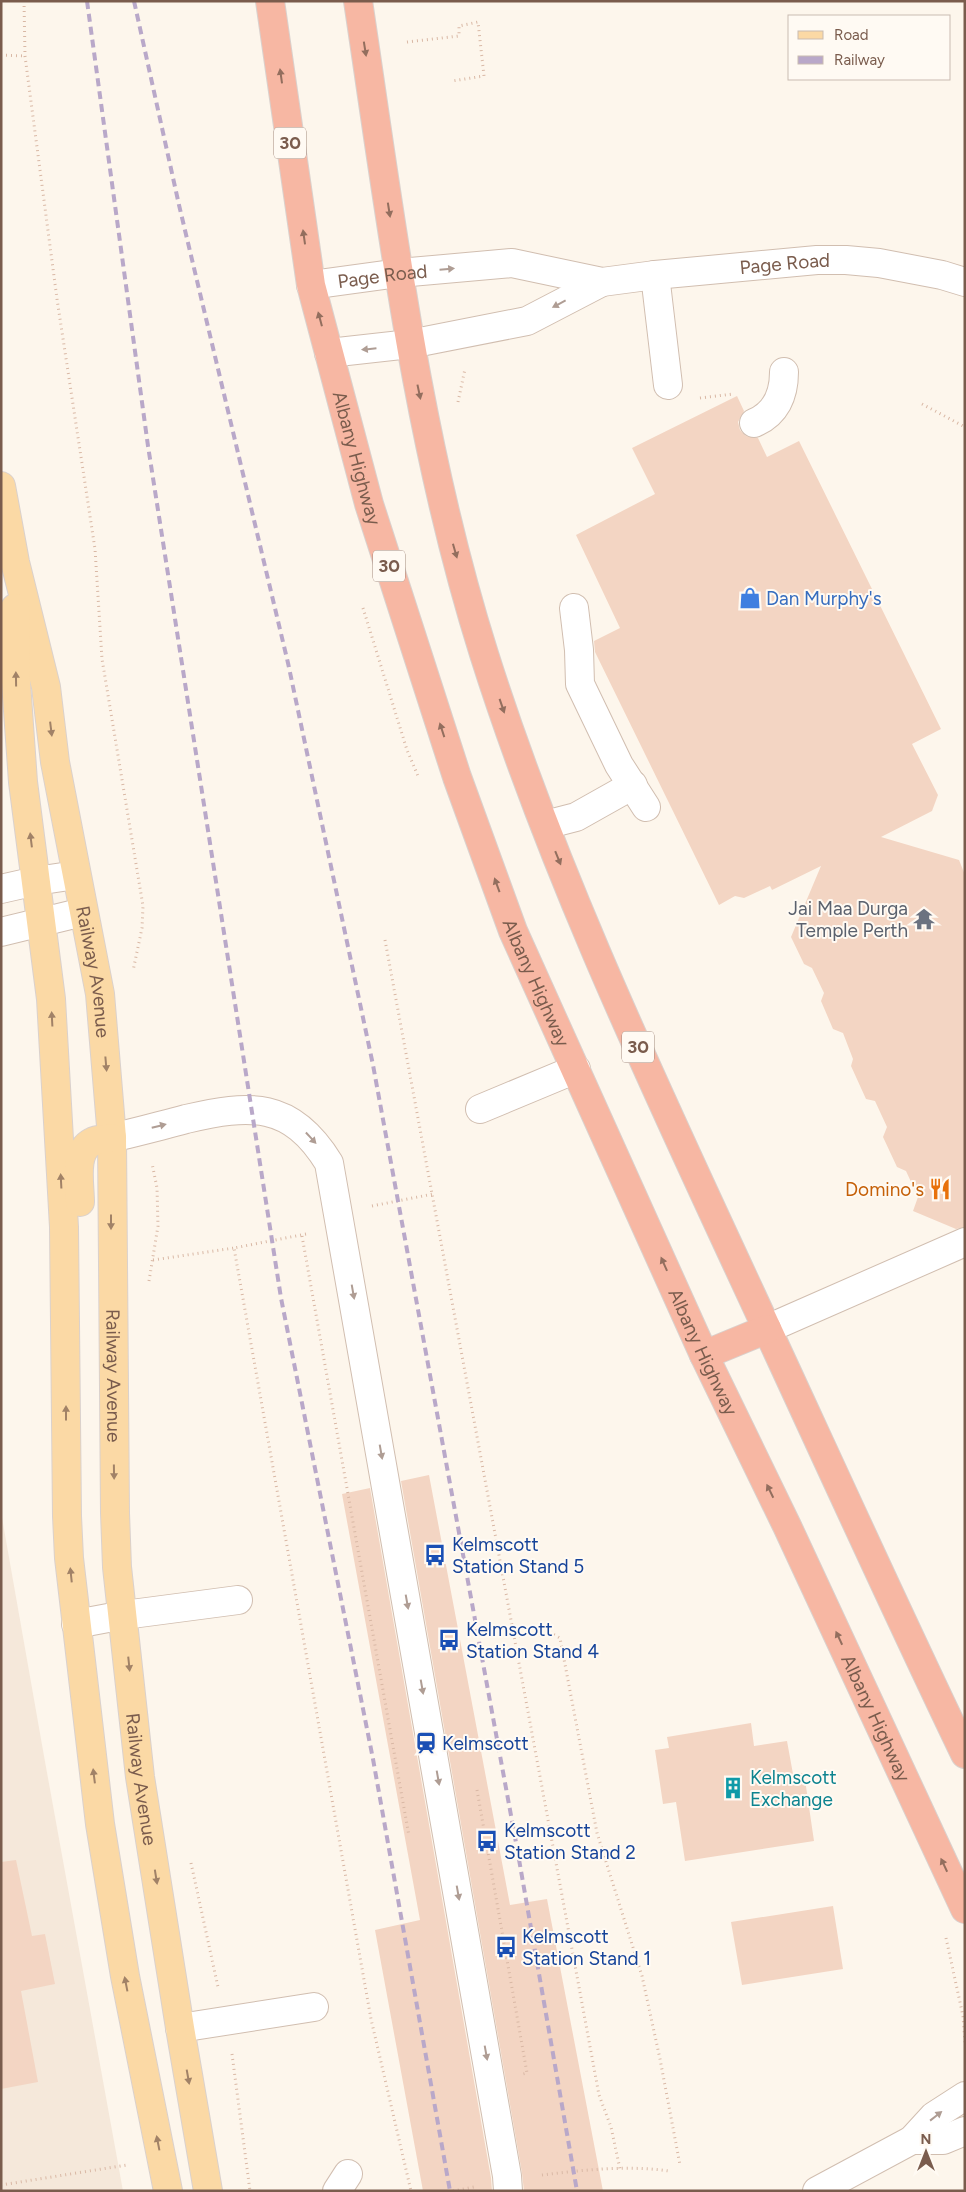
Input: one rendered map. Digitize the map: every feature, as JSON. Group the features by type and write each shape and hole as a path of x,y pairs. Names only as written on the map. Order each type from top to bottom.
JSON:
{"highway":[{"name":"Albany Highway","path":"270,1 311,285 369,504 457,777 513,931 704,1355 787,1526 965,1909"},
{"name":"30","path":"358,1 410,344 442,503 484,654 545,825 582,919 670,1119 965,1754"},
{"path":"704,1355 767,1329"}],"main road":[{"name":"Railway Avenue","path":"1,486 15,562 46,687 55,762 100,994 112,1138 114,1513 117,1567 124,1615 140,1777 208,2191"},
{"name":"Railway Avenue","path":"15,562 16,682 23,782 51,999 64,1227 67,1516 76,1624 100,1824 122,1957 168,2191"},
{"path":"66,1352 74,1322 78,1270 80,1160 84,1148 93,1141 112,1138"}],"street":[{"name":"Page Road","path":"329,353 410,344 527,321 602,282 655,274 778,263 846,260 913,269 965,282"},
{"name":"Page Road","path":"311,285 399,273 512,263 602,282"},
{"path":"655,274 668,385"},
{"path":"754,423 772,412 784,386 784,372"},
{"path":"545,825 640,796 619,765 580,684 579,650 574,608"},
{"path":"1,889 76,875"},
{"path":"1,932 42,924 83,912"},
{"path":"480,1109 576,1069"},
{"path":"112,1138 221,1111 251,1109 272,1113 290,1120 307,1133 320,1148 329,1163 504,2157 508,2191"},
{"path":"767,1329 965,1242"},
{"path":"76,1624 124,1615 238,1600"},
{"path":"180,2028 314,2007"},
{"path":"817,2191 912,2140 934,2116 965,2096"},
{"path":"912,2140 943,2140 965,2131"},
{"path":"337,2191 348,2174 353,2191"}],"path":[{"path":"407,42 459,36 459,26 478,22 484,76 452,81"},
{"path":"1,55 25,56"},
{"path":"458,402 466,368"},
{"path":"922,404 965,427"},
{"path":"385,940 598,2095 611,2127 620,2170"},
{"path":"365,1207 432,1194"},
{"path":"153,1260 305,1236 312,1230"},
{"path":"234,1248 371,2019 411,2191"},
{"path":"514,1636 552,1634 560,1638 597,1834 642,1976 680,2165"},
{"path":"1,2185 134,2163"},
{"path":"564,2173 650,2168 669,2171"},
{"path":"453,2191 461,2189"}],"shaded area":[{"path":"1,1512 44,1756 123,2191 1,2191"}],"building":[{"path":"737,396 744,411 738,422 740,430 746,436 758,438 767,457 799,441 941,729 912,744 938,795 932,811 881,837 959,860 965,875 965,1227 956,1229 913,1211 918,1197 906,1171 897,1167 883,1137 887,1127 875,1101 866,1099 851,1066 853,1059 843,1033 833,1029 821,1001 824,993 812,968 804,964 791,937 821,866 772,890 770,886 744,898 735,896 719,905 595,652 594,641 620,628 576,535 655,494 632,448"},
{"path":"429,1475 510,1905 547,1899 603,2191 524,2191 401,1481"},
{"path":"370,1488 492,2191 423,2191 375,1930 420,1920 342,1494"},
{"name":"Kelmscott Exchange","path":"751,1723 754,1746 787,1741 793,1774 804,1773 814,1841 685,1861 676,1802 663,1804 655,1750 669,1748 667,1737"},
{"path":"16,1860 32,1936 45,1934 55,1984 21,1991 38,2082 1,2089 1,1862"},
{"path":"833,1906 843,1969 742,1985 731,1922"}],"railway":[{"path":"87,1 148,446 281,1298 373,1759 450,2191"},
{"path":"134,1 179,205 288,663 373,1065 517,1848 577,2191"}],"place":[{"name":"Dan Murphy's","path":"750,598"},
{"name":"Jai Maa Durga Temple Perth","path":"924,919"},
{"name":"Domino's","path":"940,1189"},
{"name":"Kelmscott Station Stand 5","path":"435,1555"},
{"name":"Kelmscott Station Stand 4","path":"449,1640"},
{"name":"Kelmscott","path":"426,1743"},
{"name":"Kelmscott Exchange","path":"733,1788"},
{"name":"Kelmscott Station Stand 2","path":"487,1841"},
{"name":"Kelmscott Station Stand 1","path":"506,1947"}]}
